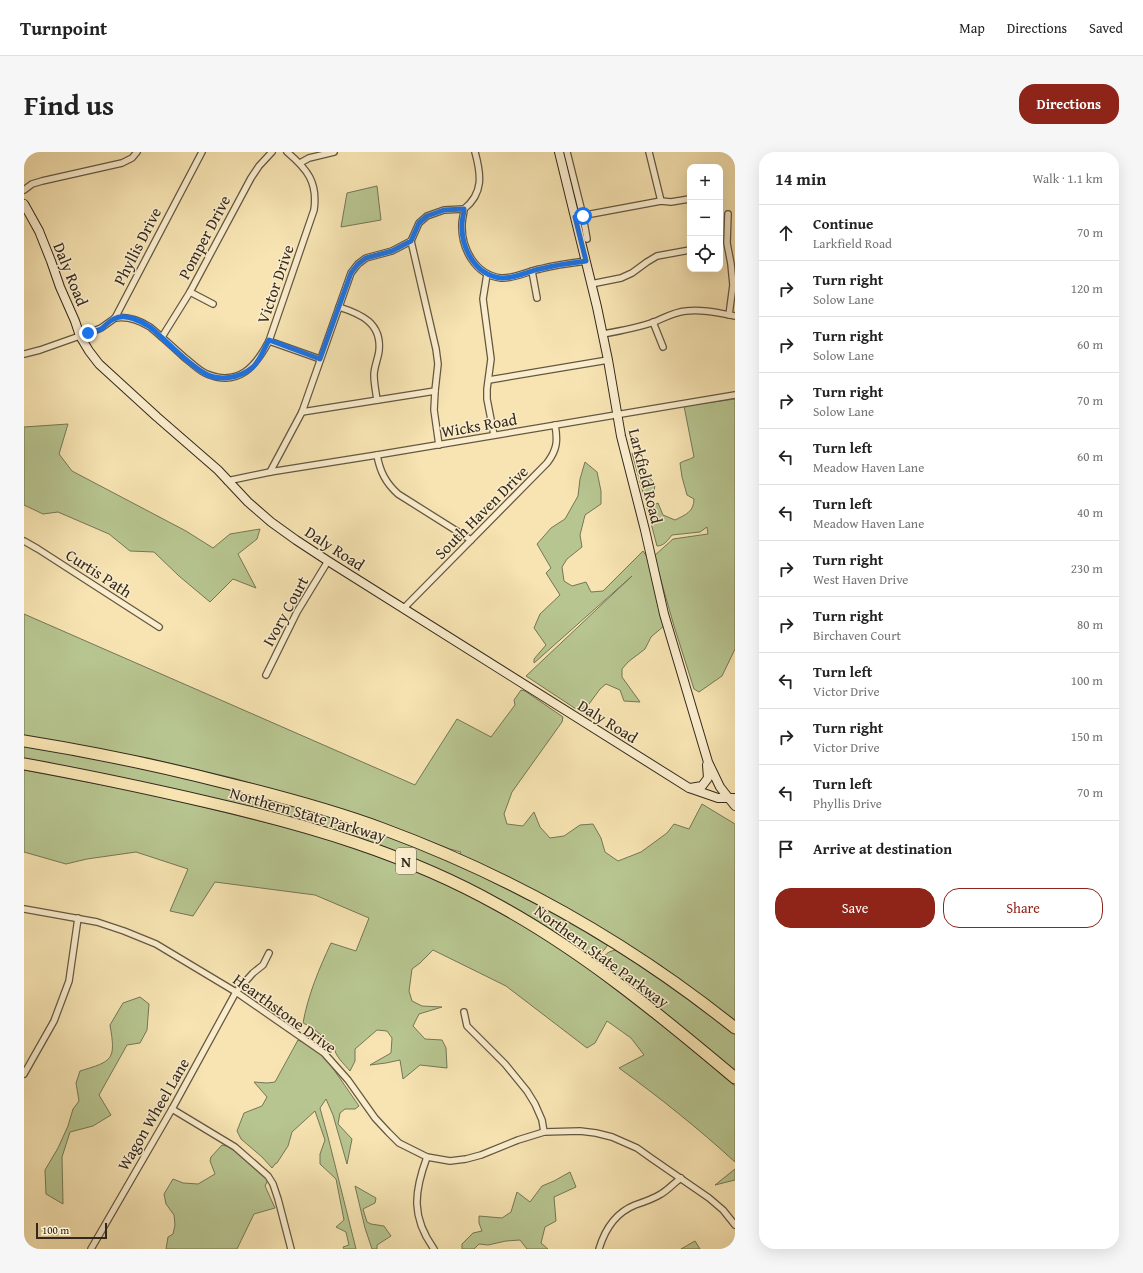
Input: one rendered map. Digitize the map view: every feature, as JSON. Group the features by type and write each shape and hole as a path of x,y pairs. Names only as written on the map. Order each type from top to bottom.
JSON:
{"highway":[{"name":"Northern State Parkway","path":"24,741 134,762 261,791 344,816 430,847 510,884 622,946 669,978 735,1028"},
{"name":"Northern State Parkway","path":"24,764 142,787 272,818 369,847 428,870 496,903 559,942 604,974 735,1078"}],"street":[{"path":"24,190 32,184 42,181 122,163 132,158 137,152"},
{"name":"Phyllis Drive","path":"24,354 40,350 101,328 115,318 202,152"},
{"name":"Pomper Drive","path":"162,336 190,292 251,178 259,166 272,152"},
{"name":"Victor Drive","path":"115,318 124,317 142,322 162,336 196,368 206,374 216,377 229,378 241,374 253,367 262,355 269,340 314,210 315,192 309,173 287,152"},
{"path":"300,163 309,158 334,152"},
{"path":"439,445 434,410 438,364 436,349 411,241 419,223 427,216 444,210 464,209 471,204 476,195 480,179 480,168 476,152"},
{"name":"Larkfield Road","path":"559,152 587,239"},
{"name":"Larkfield Road","path":"567,152 586,261 608,360 622,443 646,530 664,614 708,762 720,787 732,798"},
{"path":"650,152 661,201"},
{"path":"579,216 661,201 671,202 687,199"},
{"name":"Daly Road","path":"24,204 39,231 80,336 99,364 218,470 248,502 271,522 328,561 689,788 718,798 732,798"},
{"path":"464,209 462,223 464,245 474,262 487,274 502,278 509,278 532,271 586,261"},
{"path":"603,334 632,328 684,311 694,310 732,316 733,285 727,243 728,214"},
{"path":"270,472 302,412 351,273 358,264 366,258 392,251 411,241"},
{"path":"723,244 727,243"},
{"path":"591,284 621,278 632,273 657,256 687,251"},
{"path":"532,271 537,298"},
{"path":"487,274 483,299 491,359 487,399 494,435"},
{"path":"190,292 213,304"},
{"path":"339,307 366,318 376,331 379,340 379,350 374,374 378,400"},
{"path":"653,322 663,347"},
{"path":"269,340 320,359"},
{"path":"489,380 608,360"},
{"path":"302,412 435,391"},
{"name":"Wicks Road","path":"227,481 270,472 735,395"},
{"name":"South Haven Drive","path":"404,608 553,456 557,444 555,425"},
{"path":"377,455 381,470 389,486 398,494 471,540"},
{"name":"Curtis Path","path":"24,541 38,548 159,627"},
{"name":"Ivory Court","path":"266,675 297,612 328,561"},
{"path":"689,788 702,786 708,778 708,762"},
{"path":"732,798 735,806"},
{"name":"Hearthstone Drive","path":"24,909 97,922 124,931 156,944 236,992 324,1053 348,1080 375,1118 388,1132 399,1143 427,1157 450,1161 466,1159 544,1132 580,1131 612,1137 637,1148 680,1178 723,1210 735,1225"},
{"path":"24,1074 54,1021 62,1002 69,981 78,918"},
{"name":"Wagon Wheel Lane","path":"91,1249 172,1109 236,992 263,965 269,954"},
{"path":"464,1012 467,1026 505,1064 528,1091 542,1120 544,1132"},
{"path":"172,1109 235,1147 268,1176 274,1184 291,1249"},
{"path":"427,1157 418,1185 418,1217 424,1234 434,1249"},
{"path":"599,1249 602,1237 607,1228 624,1210 650,1200 663,1193 680,1178"}],"green space":[{"path":"377,186 381,220 341,227 347,193"},
{"path":"735,399 735,649 722,676 699,692 694,689 654,556 673,539 708,534 707,527 700,532 672,535 664,544 657,546 647,508 658,503 663,515 675,520 691,510 694,499 687,495 680,463 694,457 684,406"},
{"path":"68,424 59,454 72,471 186,531 213,548 230,534 260,529 257,539 238,554 256,588 233,579 210,602 179,576 154,552 130,551 109,534 58,512 43,514 24,505 24,427"},
{"path":"632,453 648,476 655,483 654,494 645,500"},
{"path":"585,462 597,472 601,491 601,504 585,515 580,535 582,547 567,559 562,567 564,581 572,586 586,582 591,592 603,591 643,551 649,560 665,625 651,637 645,649 628,662 622,669 622,677 640,702 624,701 620,690 606,684 600,689 589,704 579,711 526,676 632,576 534,663 534,659 546,645 534,628 540,614 560,595 546,573 551,568 537,544 551,528 565,519 578,496 580,479"},
{"path":"24,614 415,785 457,719 491,737 515,705 514,700 521,690 525,691 563,717 562,722 512,792 504,814 507,824 523,826 534,812 540,827 550,838 564,836 580,825 593,824 601,838 605,852 618,861 641,852 667,833 674,824 689,829 702,804 735,824 735,1021 660,965 612,935 459,855 461,852 375,820 233,778 148,758 24,739"},
{"path":"24,746 125,764 213,783 292,804 403,840 524,894 608,944 607,947 601,953 599,963 509,908 326,830 24,761"},
{"path":"24,770 150,794 349,844 409,867 462,891 533,931 581,963 677,1037 735,1086 735,1162 649,1090 619,1068 644,1055 631,1038 607,1021 595,1043 587,1048 506,986 433,950 412,969 409,991 412,1001 422,1006 442,1007 419,1014 413,1026 425,1039 442,1040 446,1048 447,1068 420,1065 403,1079 400,1060 370,1065 391,1053 392,1038 387,1031 377,1030 355,1049 355,1061 350,1071 338,1057 334,1047 313,1028 303,1023 314,982 331,943 356,951 369,918 315,895 215,882 193,916 170,911 188,869 136,852 87,859 66,864 24,852"},
{"path":"616,950 621,951 735,1032 735,1074 603,967 605,955"},
{"path":"140,997 149,1004 147,1030 140,1043 127,1045 99,1095 111,1115 93,1126 70,1132 62,1157 63,1204 46,1194 45,1170 58,1148 68,1126 73,1109 79,1101 76,1083 80,1071 99,1065 110,1057 112,1052 112,1037 110,1025 123,1003"},
{"path":"298,1040 307,1044 324,1056 359,1106 355,1109 345,1109 340,1113 338,1124 352,1139 347,1164 333,1115 326,1099 320,1108 356,1249 344,1249 343,1247 349,1245 346,1232 336,1227 344,1220 336,1179 320,1164 320,1154 325,1140 315,1111 292,1132 288,1146 272,1168 262,1157 241,1139 237,1131 244,1113 262,1106 267,1097 254,1082 275,1082"},
{"path":"222,1145 233,1149 241,1157 243,1156 268,1180 265,1186 275,1208 254,1214 237,1249 166,1249 168,1237 173,1234 175,1225 174,1215 166,1204 164,1194 173,1179 183,1183 198,1184 215,1174 210,1161 211,1157"},
{"path":"735,1169 735,1180 715,1185"},
{"path":"570,1172 576,1187 554,1197 556,1221 545,1227 541,1243 548,1249 527,1249 520,1240 488,1245 479,1244 474,1249 462,1249 462,1244 473,1233 482,1231 479,1223 479,1216 502,1218 511,1212 517,1192 530,1202 542,1186"},
{"path":"355,1186 376,1198 375,1203 363,1209 367,1222 384,1226 391,1236 377,1245 377,1249 372,1249 365,1228"},
{"path":"695,1241 700,1249 681,1249"}],"route":[{"path":"88,333 101,328 115,318 124,317 142,322 162,336 196,368 206,374 216,377 229,378 241,374 253,367 262,355 269,340 320,359 351,273 358,264 366,258 392,251 411,241 419,223 427,216 444,210 464,209 462,233 464,245 469,255 487,274 502,278 509,278 542,268 586,261 575,217 583,216"}]}
